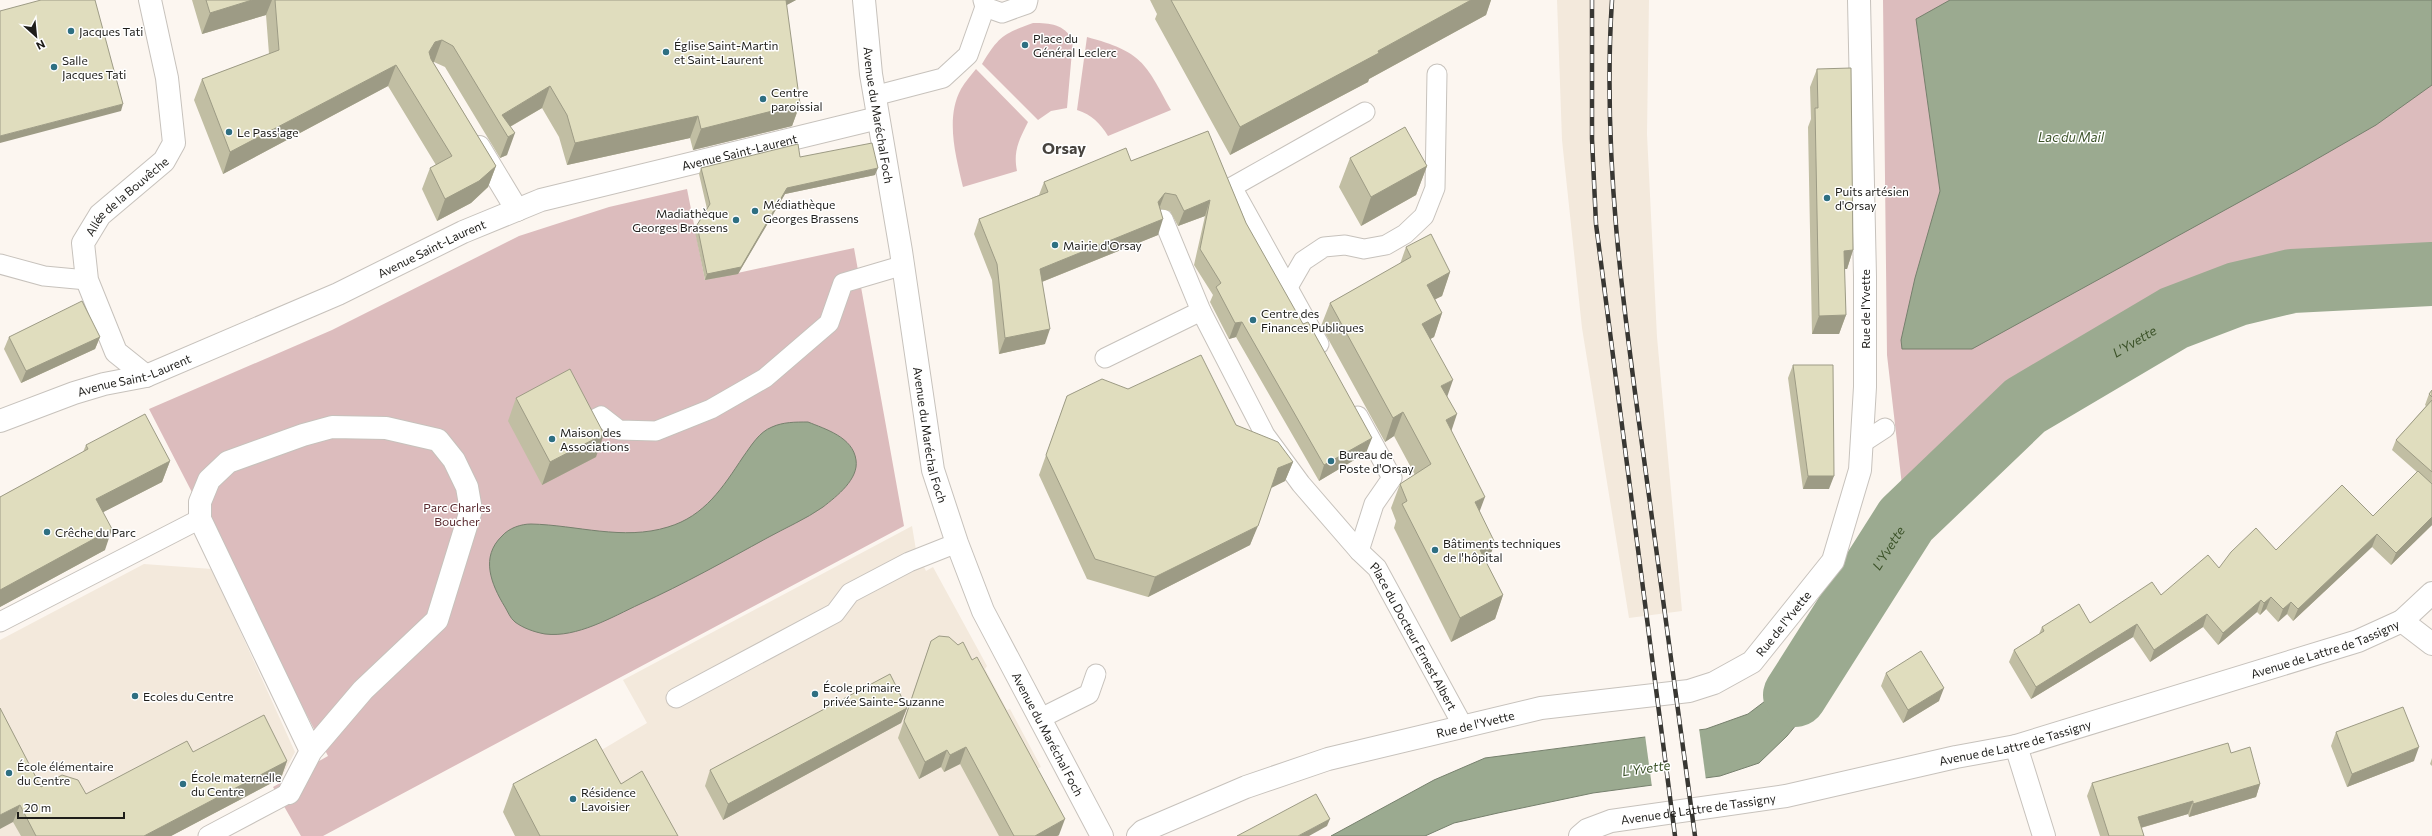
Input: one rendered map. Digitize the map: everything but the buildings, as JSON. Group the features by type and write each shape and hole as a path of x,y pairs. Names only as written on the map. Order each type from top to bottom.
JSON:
{"street":[{"name":"Allée de la Bouvêche","path":"146,376 116,352 87,280 83,242 100,214 164,161 174,143 167,78 150,0"},
{"name":"Avenue du Maréchal Foch","path":"864,0 874,96 904,265 932,470 957,543 983,611 1102,836"},
{"name":"Rue de l'Yvette","path":"1138,836 1143,831 1246,787 1321,761 1541,708 1689,691 1714,682 1752,662 1833,561 1860,470 1865,387 1865,277 1859,0"},
{"name":"Avenue Saint-Laurent","path":"0,421 74,393 104,384 146,376 338,294 462,232 516,210 564,195 878,118"},
{"path":"467,128 516,210"},
{"path":"289,793 311,751 363,690 437,620 471,510 468,488 454,460 438,440 386,428 332,427 303,435 228,462 209,480 200,502 200,519 311,751"},
{"name":"Avenue de Lattre de Tassigny","path":"1580,836 1587,830 1611,820 1786,796 1956,757 2016,746 2343,646 2402,621 2432,593"},
{"path":"2402,621 2432,644"},
{"path":"2016,746 2044,836"}],"lane":[{"path":"874,96 943,78 968,55 984,4 1002,13 1027,4 1028,0"},
{"path":"1288,287 1303,261 1324,247 1345,245 1364,249 1386,245 1405,234 1424,216 1435,188 1437,74"},
{"path":"1329,362 1232,187 1365,112"},
{"name":"Place du Docteur Ernest Albert","path":"1163,219 1201,311 1265,435 1301,484 1359,550 1377,568 1463,726"},
{"path":"0,264 44,276 87,280"},
{"path":"595,419 601,416 619,430 656,431 711,408 765,378 829,323 843,283 904,265"},
{"path":"1105,358 1201,311"},
{"path":"1351,403 1392,478 1374,504 1359,550"},
{"path":"1862,443 1885,428"},
{"path":"0,622 200,519"},
{"path":"676,698 835,613 850,593 909,562 957,543"},
{"path":"1039,719 1089,694 1096,674"},
{"path":"208,836 289,793"}],"shaded area":[{"path":"1557,0 1649,0 1647,134 1657,337 1682,611 1629,618 1582,328 1562,140"},
{"name":"École primaire privée Sainte-Suzanne","path":"912,526 916,550 926,571 933,567 987,666 985,669 1007,710 1010,709 1041,767 1026,774 1059,836 591,836 583,761 647,723 623,680"},
{"name":"Ecoles du Centre","path":"144,564 212,569 295,752 281,778 171,836 0,836 0,640"}],"green space":[{"name":"Lac du Mail","path":"1883,0 2432,0 2432,267 2389,278 2292,281 2174,318 2025,406 1906,520 1887,355"},
{"path":"1033,23 1051,24 1061,28 1073,40 1067,108 1051,111 1038,120 982,64 993,47 1003,37 1008,33"},
{"path":"1087,37 1120,48 1140,61 1155,80 1171,110 1108,136 1095,120 1087,114 1077,110"},
{"path":"976,69 1028,122 1016,151 1017,171 963,187 953,138 954,112 956,100 961,89"},
{"name":"Parc Charles Boucher","path":"687,189 705,280 854,248 904,526 323,836 301,836 273,787 328,756 149,409 332,330 519,236 609,207"}],"water":[{"name":"Lac du Mail","path":"1950,0 2432,0 2432,85 2376,125 2296,171 1972,349 1902,349 1901,340 1915,278 1940,191 1916,19"},
{"path":"808,422 830,431 844,440 850,445 856,460 856,467 851,480 823,507 720,564 606,620 582,630 569,633 545,634 522,626 510,617 492,580 490,571 491,553 495,544 508,531 519,526 531,524 634,533 668,527 693,516 703,508 728,479 752,444 767,429 780,424"},
{"path":"1823,614 1855,627 1811,707 1787,736 1759,763 1720,776 1593,793 1498,813 1454,823 1425,836 1331,836 1434,780 1485,758 1706,729 1748,714 1785,686"}],"pier":[{"path":"1699,728 1706,780 1652,787 1645,735"}],"waterway":[{"name":"L'Yvette","path":"1795,695 1906,520 2025,406 2174,318 2237,294 2292,281 2432,274"}],"railway":[{"path":"1592,0 1592,139 1596,224 1675,836"},
{"path":"1612,0 1610,115 1616,230 1636,402 1695,836"}],"place":[{"name":"Jacques Tati","path":"71,31"},
{"name":"Place du Général Leclerc","path":"1025,45"},
{"name":"Église Saint-Martin et Saint-Laurent","path":"666,52"},
{"name":"Salle Jacques Tati","path":"54,67"},
{"name":"Centre paroissial","path":"763,99"},
{"name":"Le Pass'age","path":"229,132"},
{"name":"Puits artésien d'Orsay","path":"1827,198"},
{"name":"Médiathèque Georges Brassens","path":"755,211"},
{"name":"Madiathèque Georges Brassens","path":"736,220"},
{"name":"Mairie d'Orsay","path":"1055,245"},
{"name":"Centre des Finances Publiques","path":"1253,320"},
{"name":"Maison des Associations","path":"552,439"},
{"name":"Bureau de Poste d'Orsay","path":"1331,461"},
{"name":"Crêche du Parc","path":"47,532"},
{"name":"Bâtiments techniques de l'hôpital","path":"1435,550"},
{"name":"École primaire privée Sainte-Suzanne","path":"815,694"},
{"name":"Ecoles du Centre","path":"135,696"},
{"name":"École élémentaire du Centre","path":"9,773"},
{"name":"École maternelle du Centre","path":"183,784"},
{"name":"Résidence Lavoisier","path":"573,799"}],"district":[{"name":"Orsay","path":"1064,147"}]}
